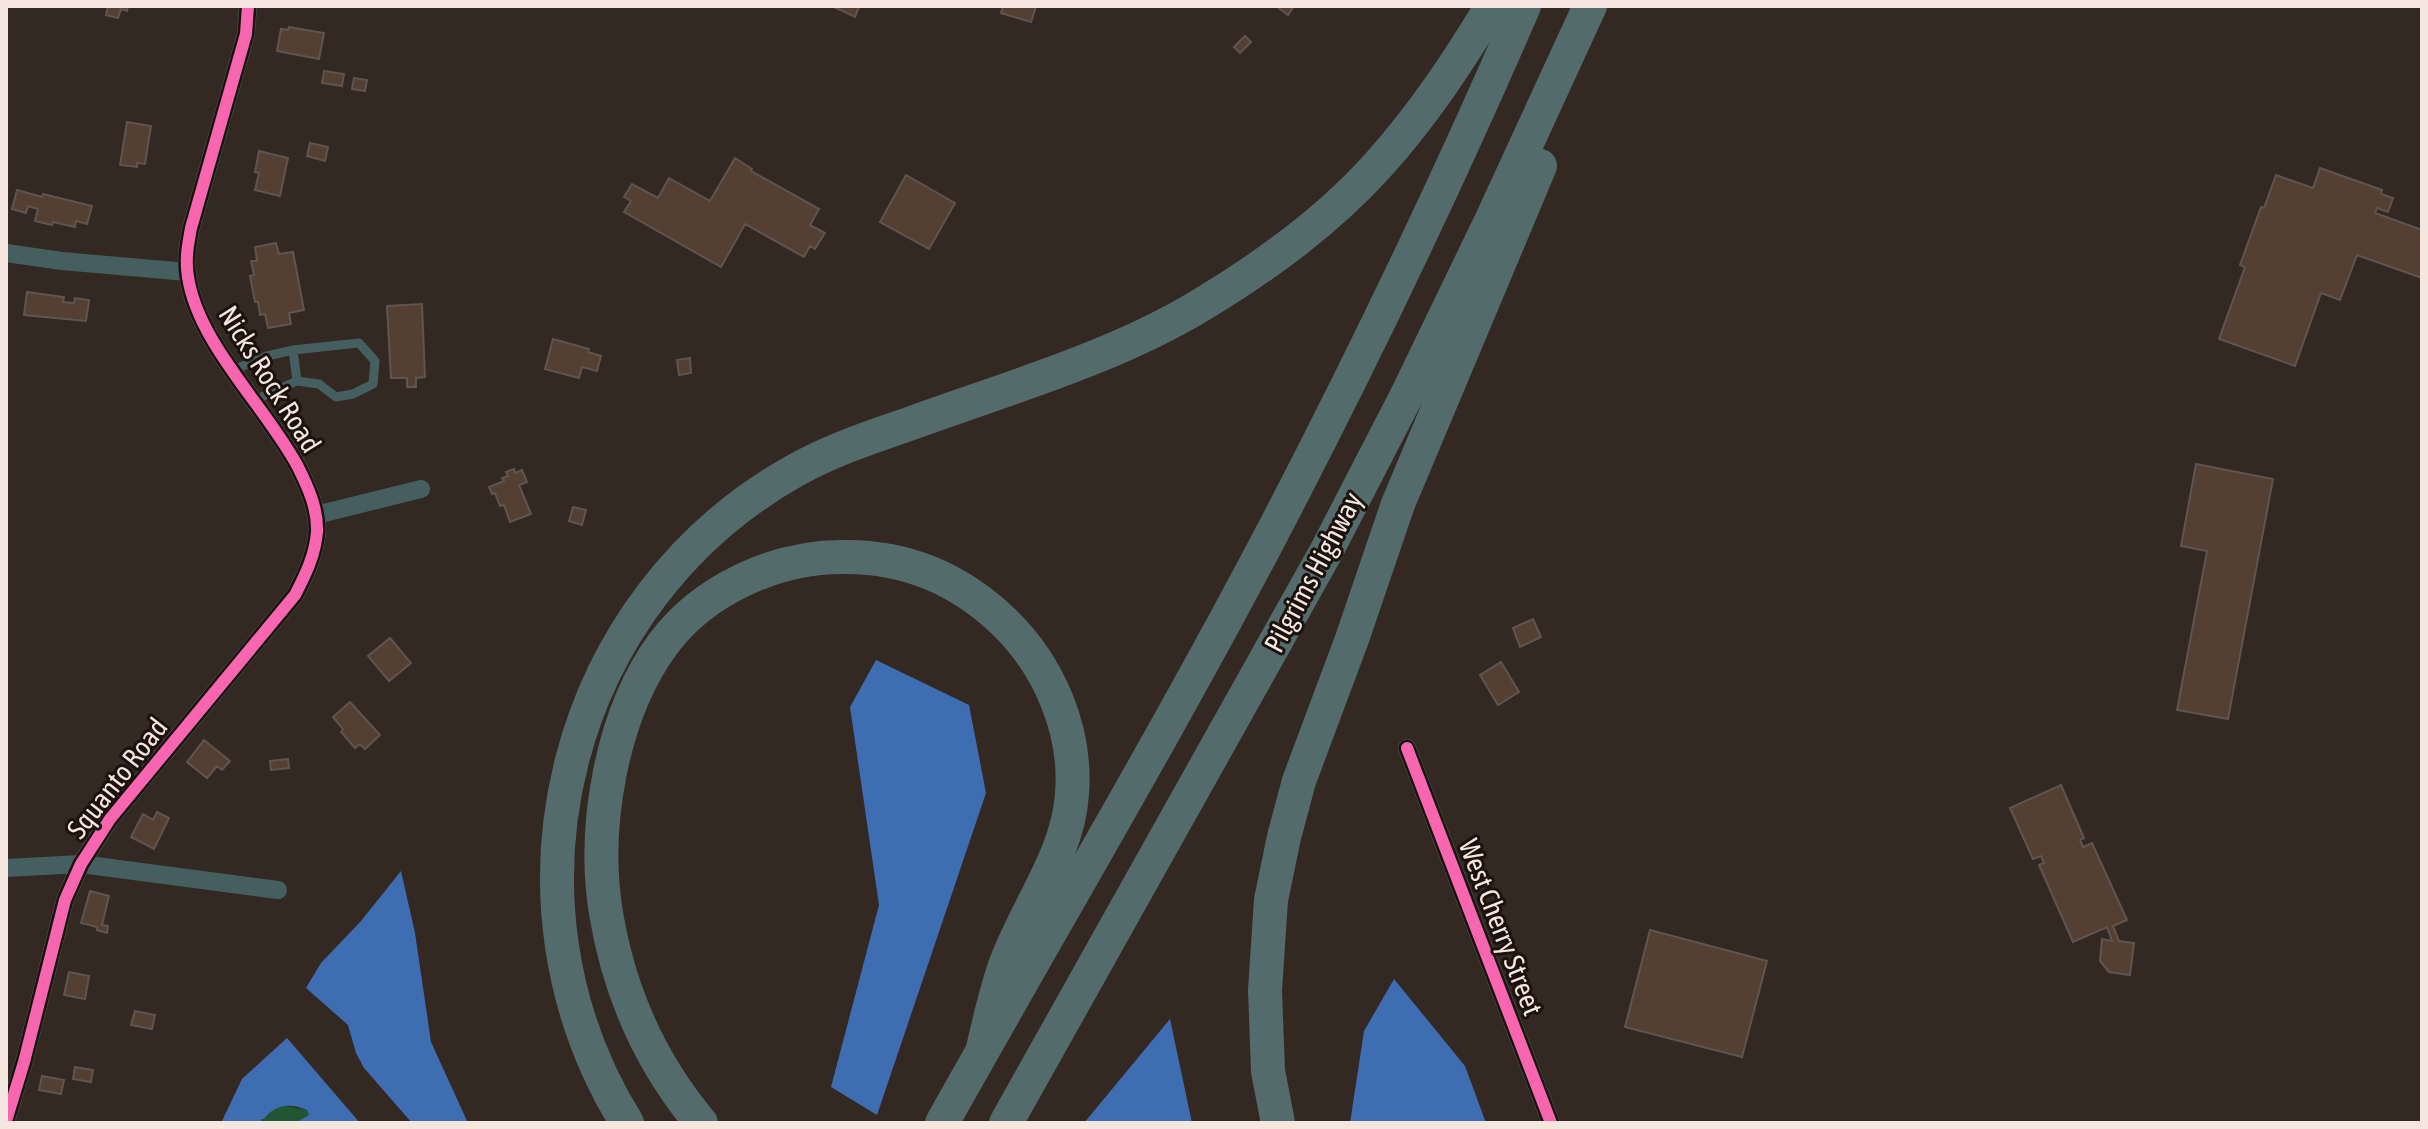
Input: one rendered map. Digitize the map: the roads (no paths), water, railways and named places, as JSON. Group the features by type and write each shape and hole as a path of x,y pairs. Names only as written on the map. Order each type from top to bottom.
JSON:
{"highway":[{"path":"627,1123 599,1071 567,980 556,876 559,823 567,775 594,692 617,646 665,577 729,515 759,492 800,468 837,450 1035,379 1140,337 1198,307 1254,271 1333,209 1377,167 1447,79 1492,6"},
{"name":"Pilgrims Highway","path":"942,1123 1269,539 1354,373 1479,110 1524,6"},
{"path":"1278,1123 1268,1071 1265,990 1271,900 1291,809 1398,504 1559,122 1590,8"},
{"name":"Pilgrims Highway","path":"1006,1123 1327,550 1421,366 1590,8"},
{"path":"701,1123 667,1079 653,1054 636,1019 614,954 602,871 608,782 627,711 663,644 710,600 735,584 765,570 794,562 827,557 883,559 923,569 948,580 973,596 1013,631 1042,670 1064,720 1072,774 1068,821 1059,848 1005,965 982,1052"}],"street":[{"name":"Nicks Rock Road","path":"248,6 246,34 191,228 186,256 187,272 195,303 210,334 289,451 309,491 317,531 311,566 299,588"},
{"path":"6,253 187,272"},
{"path":"316,515 421,489"},
{"name":"Squanto Road","path":"6,1121 65,900 81,864 110,819 232,674 299,588"},
{"name":"West Cherry Street","path":"1407,748 1551,1123"},
{"path":"6,868 81,864 278,890"}],"lane":[{"path":"233,370 267,356 293,350 359,343 375,361 373,384 353,394 336,397 319,384 297,381 253,401"},
{"path":"293,350 297,381"}],"water":[{"path":"876,660 969,705 986,793 877,1115 831,1087 879,905 850,707"},
{"path":"401,871 415,933 431,1042 468,1123 412,1123 364,1068 348,1025 306,988 321,963 361,921"},
{"path":"1394,979 1465,1066 1486,1123 1350,1123 1364,1031"},
{"path":"1170,1019 1192,1123 1084,1123"},
{"path":"287,1038 360,1123 295,1123 309,1115 307,1110 289,1106 273,1110 261,1119 261,1123 221,1123 242,1079"}]}
